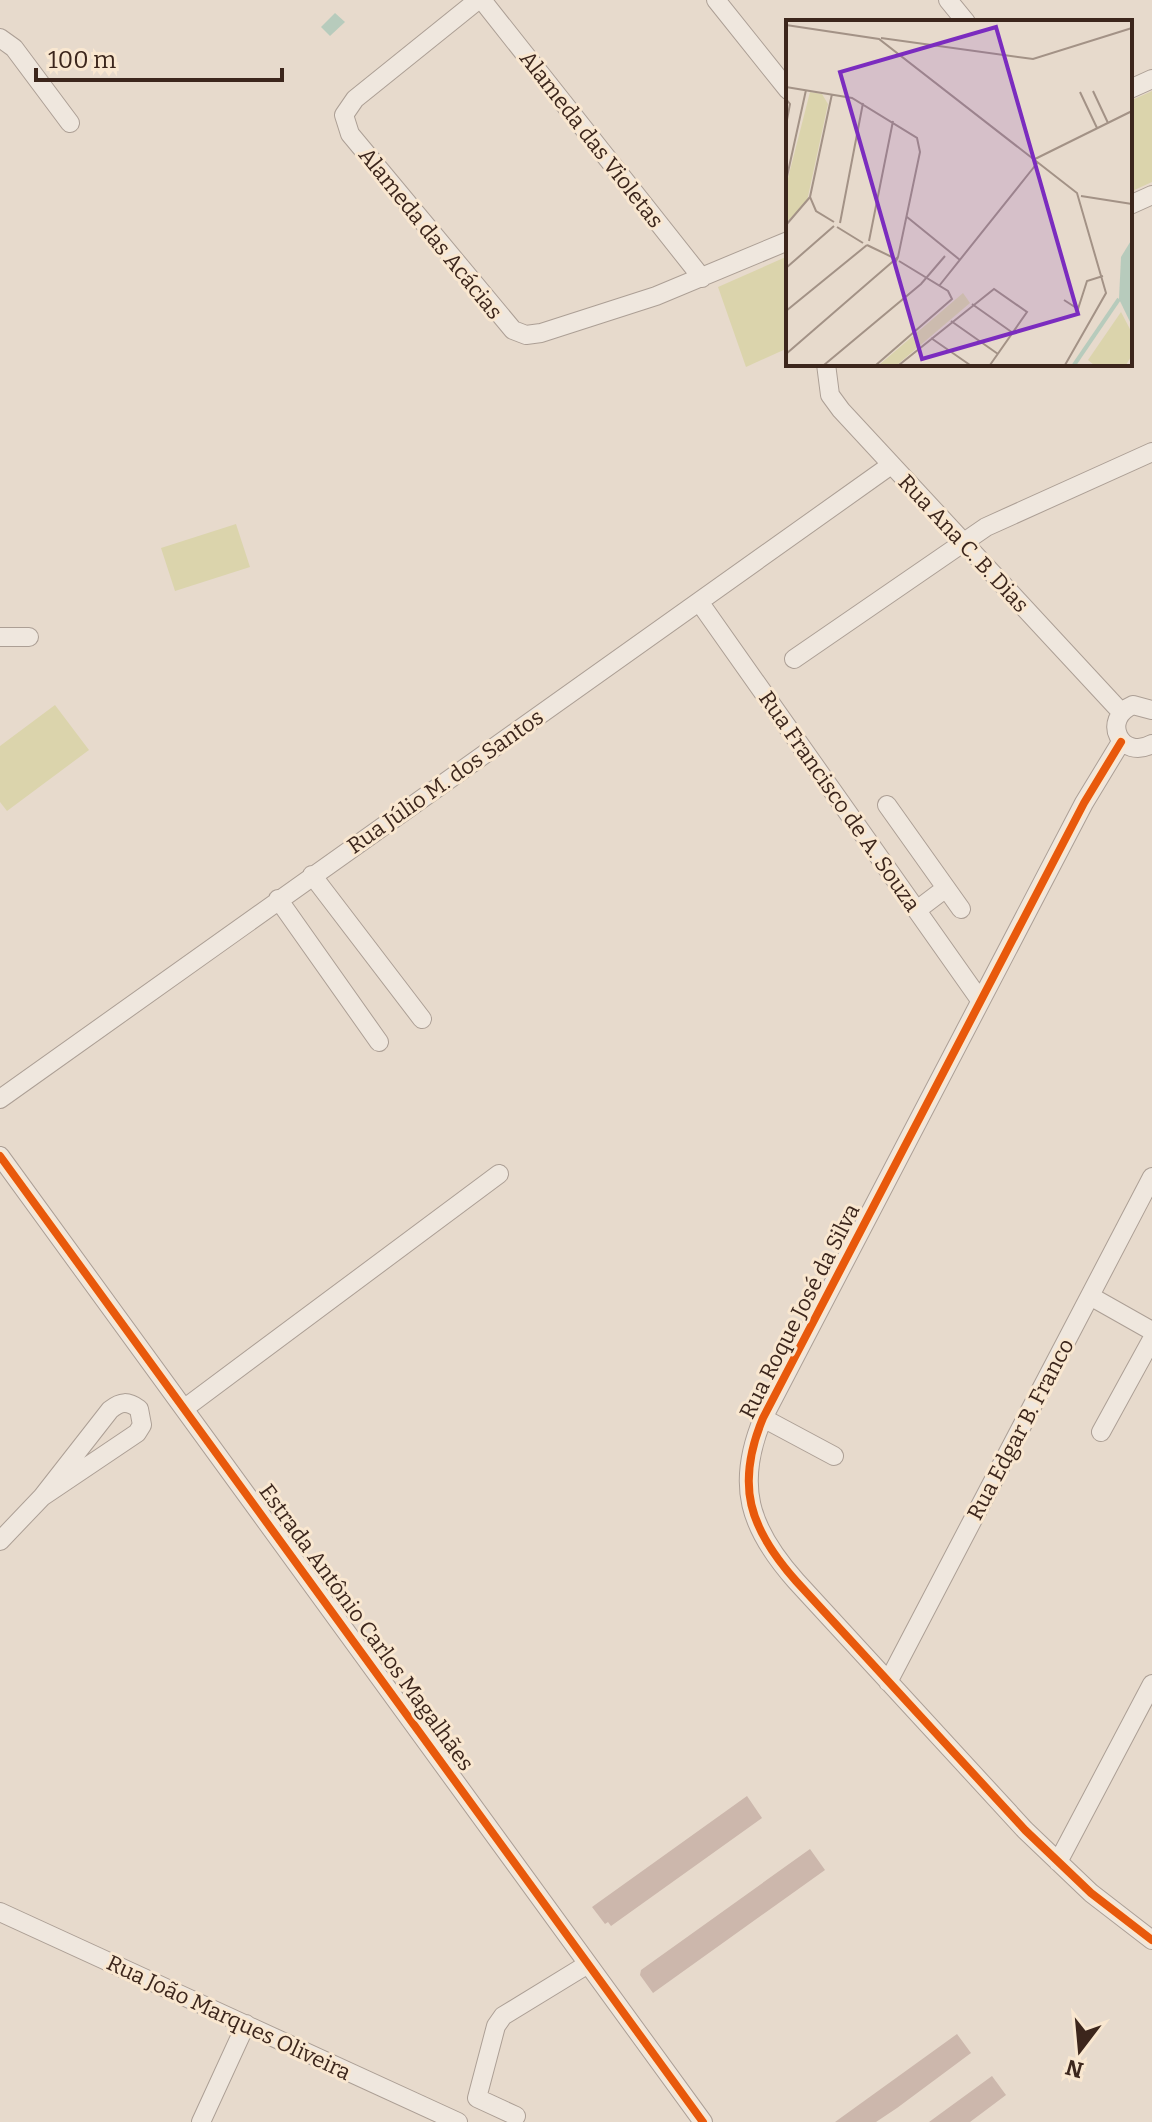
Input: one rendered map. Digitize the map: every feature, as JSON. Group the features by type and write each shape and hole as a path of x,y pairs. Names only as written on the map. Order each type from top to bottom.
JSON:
{"street":[{"name":"Alameda das Acácias","path":"480,0 355,99 344,115 350,134 513,330 526,335 541,333 702,278 786,242"},
{"name":"Alameda das Violetas","path":"480,0 702,278"},
{"path":"716,0 786,88"},
{"path":"948,0 964,20"},
{"path":"0,38 14,48 70,123"},
{"path":"1132,88 1152,79"},
{"path":"1132,204 1152,195"},
{"name":"Rua Ana C. B. Dias","path":"826,366 830,395 891,465 1121,712"},
{"path":"794,659 963,541 1013,513 1152,452"},
{"name":"Rua Júlio M. dos Santos","path":"0,1099 891,465"},
{"name":"Rua Francisco de A. Souza","path":"700,603 980,1000"},
{"path":"0,637 29,637"},
{"path":"1152,710 1133,705 1121,712 1115,730 1121,742 1136,750 1152,745"},
{"name":"Rua Roque José da Silva","path":"1121,742 1084,803 763,1418 748,1469 748,1493 763,1538 796,1581 1058,1862 1123,1920 1152,1940"},
{"path":"887,805 961,909"},
{"path":"312,875 422,1019"},
{"path":"917,910 946,888"},
{"path":"278,899 379,1042"},
{"name":"Estrada Antônio Carlos Magalhães","path":"0,1156 703,2122"},
{"path":"185,1408 499,1174"},
{"name":"Rua Edgar B. Franco","path":"888,1682 1152,1177"},
{"path":"1090,1296 1152,1331"},
{"path":"1101,1432 1152,1339"},
{"path":"139,1409 169,1388"},
{"path":"0,1541 42,1497 110,1410 119,1403 130,1403 139,1409 142,1425 137,1433 42,1497"},
{"path":"763,1418 834,1456"},
{"path":"1058,1862 1152,1684"},
{"name":"Rua João Marques Oliveira","path":"0,1912 458,2122"},
{"path":"516,2116 477,2098 496,2026 509,2010 588,1964"},
{"path":"201,2122 246,2024"}],"shaded area":[{"path":"335,13 345,22 330,36 321,27"},
{"path":"1152,91 1152,182 1132,191 1132,100"},
{"path":"786,257 786,349 746,367 718,287"},
{"path":"236,524 250,567 175,591 161,548"},
{"path":"55,705 89,750 7,811 0,802 0,746"}],"building":[{"path":"747,1796 762,1818 611,1926 608,1922 605,1924 592,1907"},
{"path":"810,1849 825,1870 653,1993 640,1975 641,1970"},
{"path":"957,2034 971,2053 897,2108 876,2122 835,2122"},
{"path":"992,2076 1006,2095 970,2122 929,2122"}],"cycle path":[{"path":"1121,742 1084,803 763,1418 754,1442 749,1485 751,1505 767,1543 796,1581 1025,1830 1091,1893 1152,1940"},
{"path":"0,1156 703,2122"}]}
